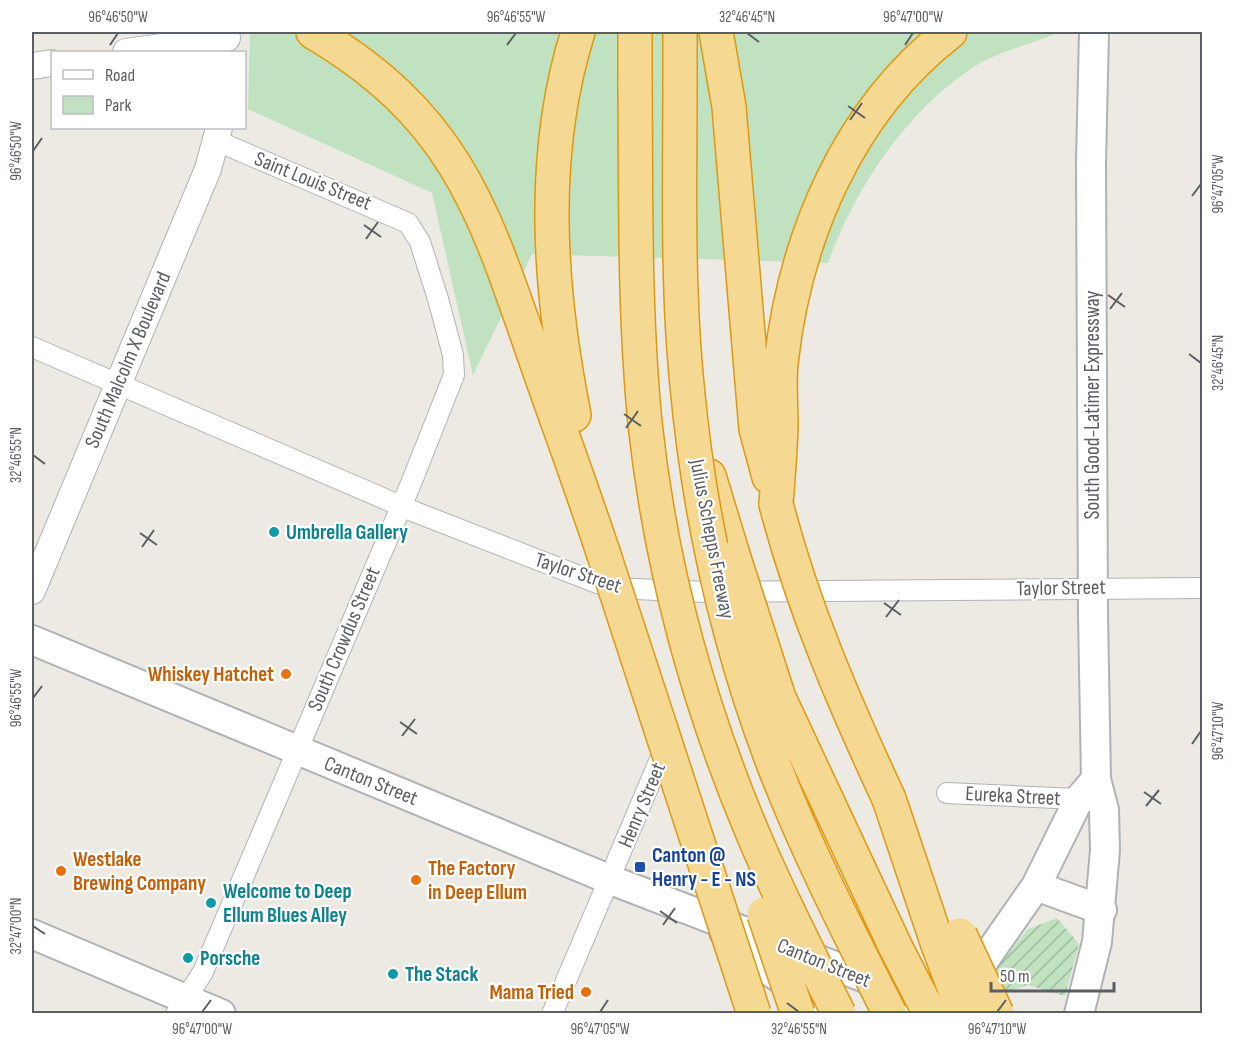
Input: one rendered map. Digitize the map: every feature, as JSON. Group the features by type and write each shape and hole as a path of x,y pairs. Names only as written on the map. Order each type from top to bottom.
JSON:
{"highway":[{"path":"313,32 349,55 397,92 436,136 469,186 494,240 567,441 754,1014"},
{"path":"578,32 565,81 557,131 552,192 552,246 563,360 603,552"},
{"path":"635,32 637,302 644,406 654,485 671,576 693,663 723,758 753,834 835,1013"},
{"name":"Julius Schepps Freeway","path":"680,32 681,289 689,412 714,560 752,704 773,762 808,845 890,1014"},
{"path":"716,32 729,107 765,364"},
{"path":"950,32 907,70 878,104 835,174 804,249 794,289 765,364 756,429 810,620 842,699 889,798 998,1014"},
{"path":"689,412 754,625 779,698 852,856 931,1014"},
{"path":"889,798 938,945 964,1014"},
{"path":"753,834 764,914 798,1014"}],"main road":[{"name":"South Good-Latimer Expressway","path":"949,1014 974,974 1036,886 1087,789 1093,587 1094,32"},
{"name":"Canton Street","path":"32,640 611,880 874,983 931,1014"},
{"name":"South Good-Latimer Expressway","path":"1079,1014 1097,942 1102,910 1104,810 1087,789"},
{"path":"1036,886 1102,910"},
{"name":"Canton Street","path":"711,920 763,967 835,1013"},
{"path":"32,934 181,1006 221,1014"},
{"path":"874,983 974,974"}],"street":[{"path":"135,51 227,41"},
{"path":"32,66 51,63"},
{"name":"Saint Louis Street","path":"218,134 408,222"},
{"name":"South Malcolm X Boulevard","path":"32,591 208,169 218,134"},
{"name":"South Crowdus Street","path":"181,1006 203,972 401,506 454,375 453,355 438,299 420,242 408,222"},
{"name":"Taylor Street","path":"32,347 401,506 592,583 624,590 708,592 1093,587 1203,588"},
{"name":"Henry Street","path":"552,1014 611,880 669,736 668,718 624,590"},
{"name":"Eureka Street","path":"947,793 1087,789"}],"green space":[{"path":"250,32 1061,32 981,63 947,86 925,107 885,154 868,180 839,235 828,263 532,254 473,375 432,193 248,109"},
{"path":"1057,918 1079,944 1065,996 1027,985 1001,994 986,981 1028,929"}],"place":[{"name":"Umbrella Gallery","path":"274,532"},
{"name":"Whiskey Hatchet","path":"286,674"},
{"name":"Canton @ Henry - E - NS","path":"640,867"},
{"name":"Westlake Brewing Company","path":"61,871"},
{"name":"The Factory in Deep Ellum","path":"416,880"},
{"name":"Welcome to Deep Ellum Blues Alley","path":"211,903"},
{"name":"Porsche","path":"188,958"},
{"name":"The Stack","path":"393,974"},
{"name":"Mama Tried","path":"586,992"}]}
